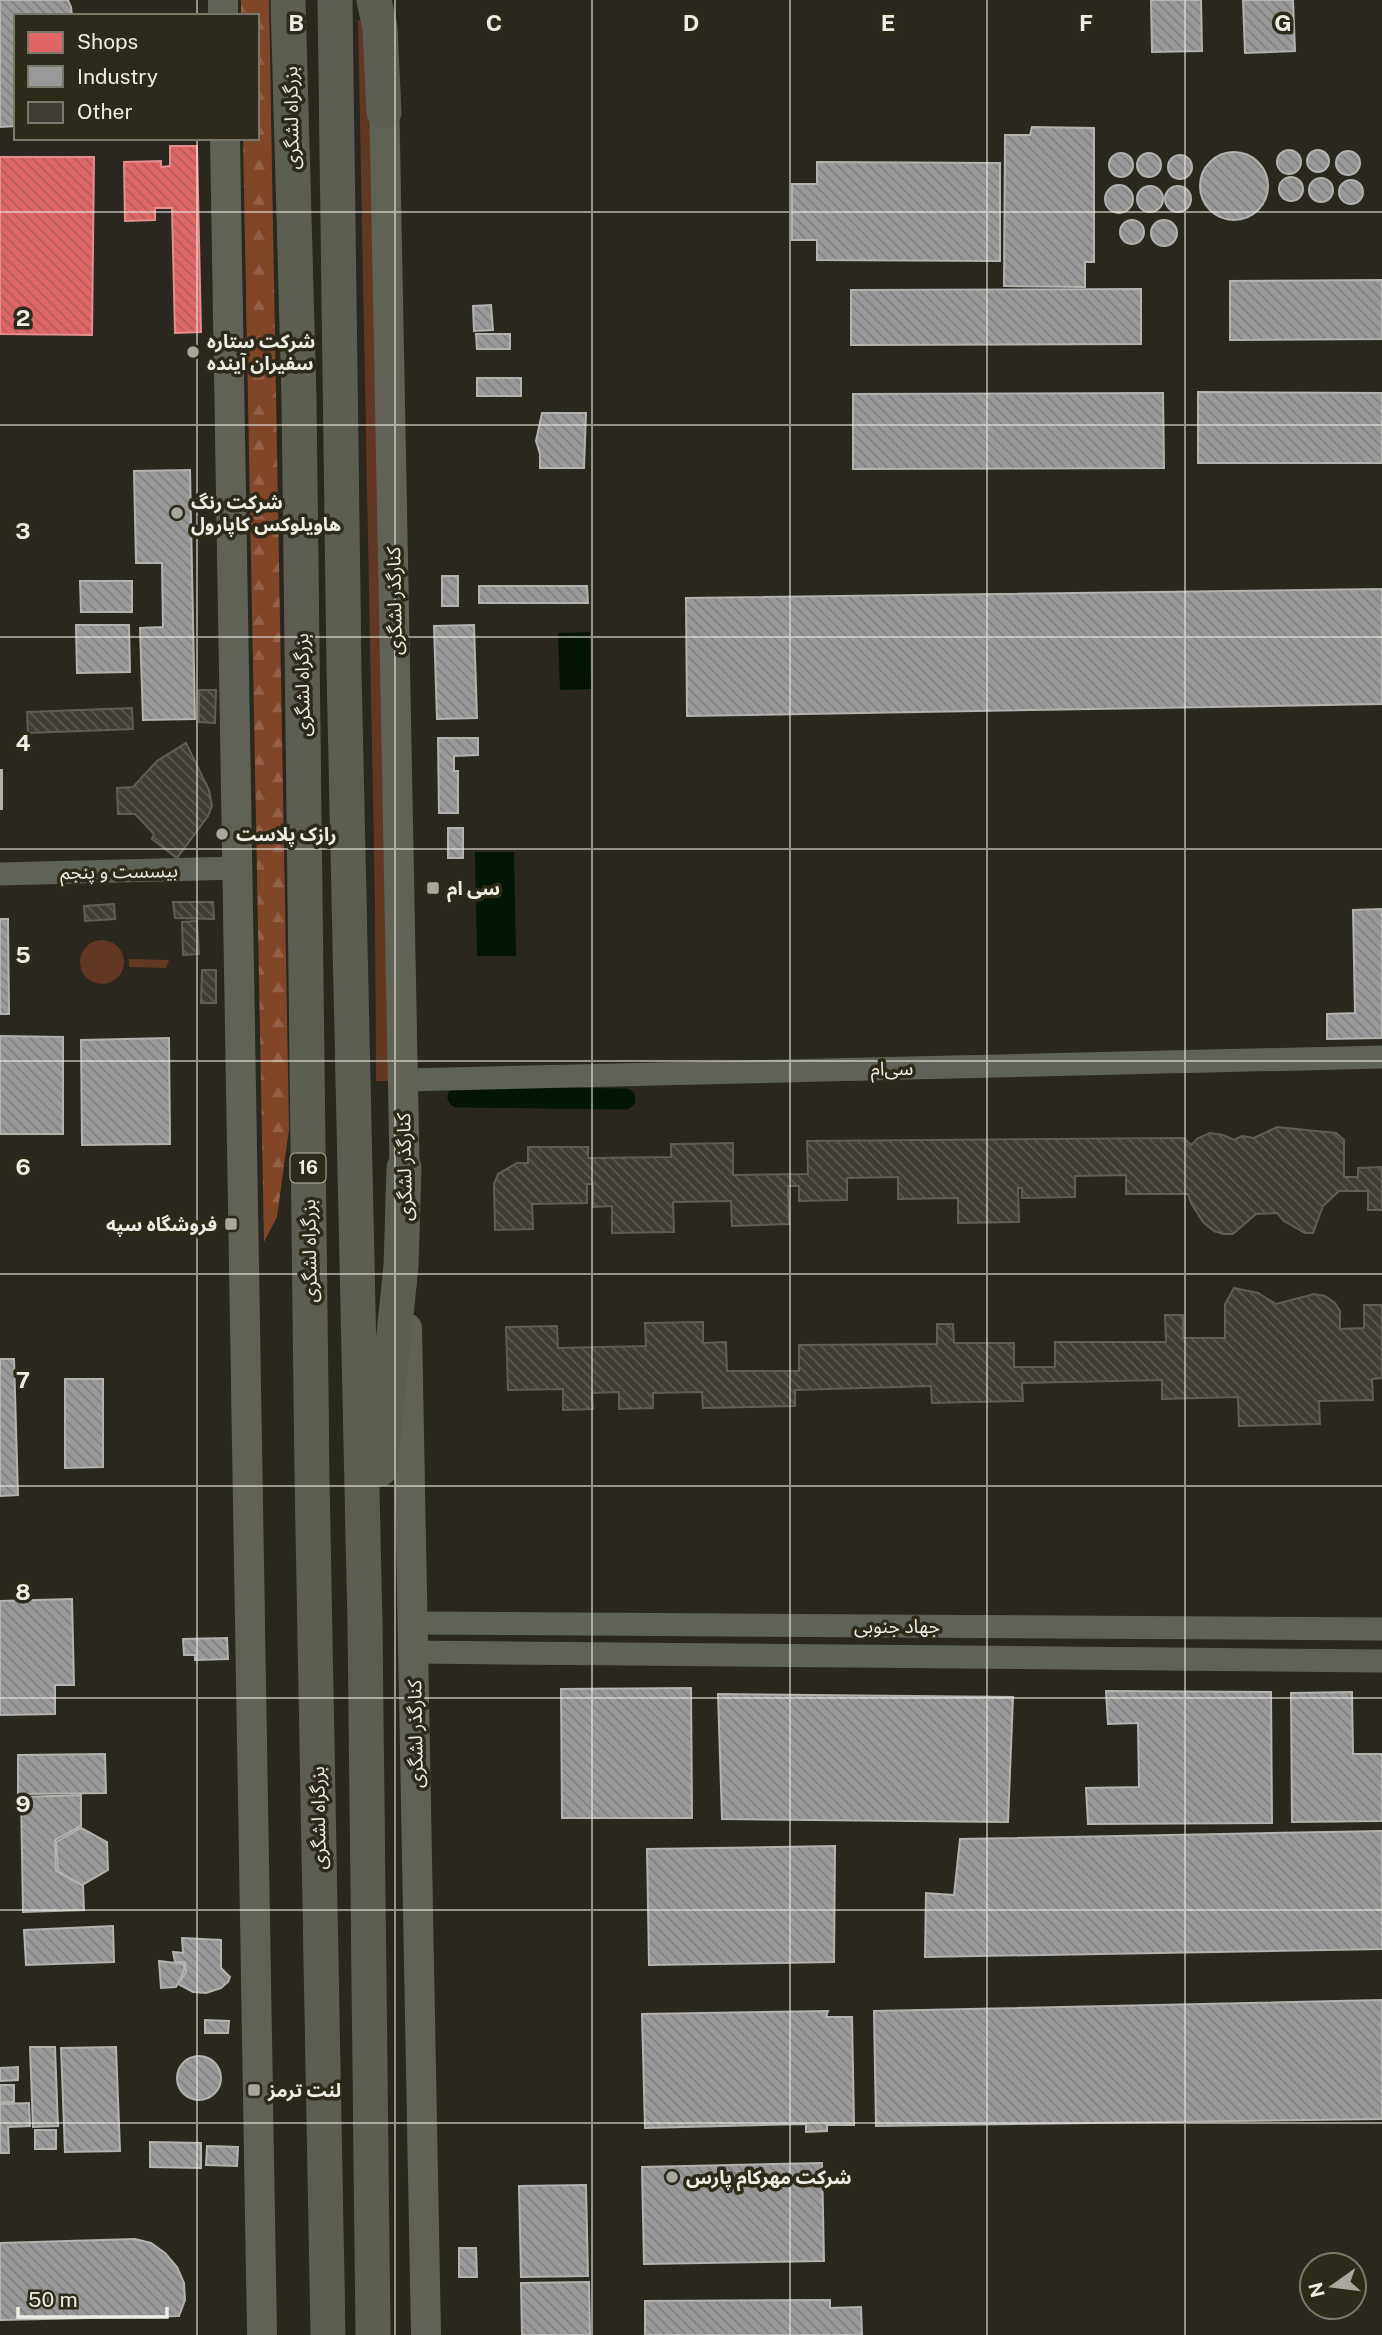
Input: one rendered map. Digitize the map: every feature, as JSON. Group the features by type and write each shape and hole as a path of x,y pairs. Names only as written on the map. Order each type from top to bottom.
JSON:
{"highway":[{"name":"بزرگراه لشگری","path":"288,0 299,398 313,1559 328,2335"},
{"path":"335,0 344,657 365,1625 373,2335"},
{"path":"374,0 380,28 384,112"},
{"path":"365,1625 401,1266 404,1168"}],"main road":[{"name":"کنارگذر لشگری","path":"383,0 426,2335"},
{"path":"225,140 262,2335"}],"street":[{"name":"بیسست و پنجم","path":"0,874 238,868"},
{"name":"سی‌ام","path":"402,1080 1382,1057"},
{"name":"جهاد جنوبی","path":"413,1623 1382,1629"},
{"name":"جهاد جنوبی","path":"413,1653 1382,1661"}],"shaded area":[{"path":"358,20 369,24 396,1081 376,1081"},
{"path":"590,632 591,689 560,690 558,633"},
{"path":"475,852 514,852 516,956 477,956"},
{"path":"102,940 117,947 124,962 117,977 102,984 87,977 80,962 87,947"},
{"path":"129,959 169,960 166,968 129,967"}],"green space":[{"path":"241,0 269,0 289,1129 277,1217 264,1242 243,140 259,140 259,14 241,14"}],"building: Shops":[{"path":"170,146 197,146 201,332 175,333 172,208 155,208 155,220 125,221 124,162 161,161 161,167 170,166"},
{"path":"0,157 94,157 92,335 0,334"}],"building: Industry":[{"path":"0,0 68,0 72,14 14,14 14,126 0,127"},
{"path":"1151,0 1201,0 1202,51 1152,52"},
{"path":"1243,0 1293,0 1295,51 1245,53"},
{"path":"1032,127 1094,128 1094,262 1085,262 1085,287 1004,286 1005,135 1030,135"},
{"path":"1289,150 1298,153 1301,162 1298,171 1289,174 1280,171 1277,162 1280,153"},
{"path":"1314,150 1322,150 1329,157 1329,165 1322,172 1314,172 1307,165 1307,157"},
{"path":"1348,151 1357,154 1360,163 1357,172 1348,175 1339,172 1336,163 1339,154"},
{"path":"1234,152 1247,155 1258,162 1265,173 1268,186 1265,199 1258,210 1247,217 1234,220 1221,217 1210,210 1203,199 1200,186 1203,173 1210,162 1221,155"},
{"path":"1116,153 1126,153 1133,160 1133,170 1126,177 1116,177 1109,170 1109,160"},
{"path":"1149,153 1158,156 1161,165 1158,174 1149,177 1140,174 1137,165 1140,156"},
{"path":"1180,155 1191,162 1192,167 1185,178 1180,179 1169,172 1168,167 1175,156"},
{"path":"817,162 1000,163 1000,261 817,260 817,240 792,240 792,184 817,184"},
{"path":"1291,177 1300,180 1303,189 1300,198 1291,201 1282,198 1279,189 1282,180"},
{"path":"1321,178 1330,181 1333,190 1330,199 1321,202 1312,199 1309,190 1312,181"},
{"path":"1351,180 1360,183 1363,192 1360,201 1351,204 1342,201 1339,192 1342,183"},
{"path":"1119,185 1129,189 1133,199 1129,209 1119,213 1109,209 1105,199 1109,189"},
{"path":"1150,186 1159,190 1163,199 1159,208 1150,212 1141,208 1137,199 1141,190"},
{"path":"1178,186 1187,190 1191,199 1187,208 1178,212 1169,208 1165,199 1169,190"},
{"path":"1132,220 1141,223 1144,232 1141,241 1132,244 1123,241 1120,232 1123,223"},
{"path":"1164,220 1173,224 1177,233 1173,242 1164,246 1155,242 1151,233 1155,224"},
{"path":"1382,280 1382,339 1230,340 1230,281"},
{"path":"1141,289 1141,344 851,345 851,290"},
{"path":"491,305 493,330 474,331 473,306"},
{"path":"476,334 510,334 510,349 477,349"},
{"path":"477,378 521,378 521,396 477,396"},
{"path":"1198,392 1382,393 1382,463 1198,463"},
{"path":"1163,393 1164,468 853,469 853,394"},
{"path":"542,413 586,413 584,468 540,468 536,441"},
{"path":"190,470 195,719 143,720 140,628 163,627 162,563 136,563 134,471"},
{"path":"442,576 458,576 458,606 442,606"},
{"path":"80,581 132,581 132,612 81,612"},
{"path":"479,586 587,586 588,603 479,603"},
{"path":"1382,589 1382,704 687,716 686,598"},
{"path":"76,625 129,625 130,672 77,673"},
{"path":"474,625 477,718 437,719 434,626"},
{"path":"438,738 478,738 478,755 454,756 454,771 458,771 458,813 439,813"},
{"path":"2,770 2,809 0,809"},
{"path":"448,828 463,828 463,858 448,858"},
{"path":"1382,909 1382,1038 1327,1039 1327,1014 1355,1013 1353,910"},
{"path":"0,919 8,919 9,1014 0,1014"},
{"path":"0,1036 63,1037 63,1134 0,1134"},
{"path":"169,1038 170,1144 82,1145 81,1040"},
{"path":"0,1359 14,1359 18,1495 0,1496"},
{"path":"65,1379 103,1379 103,1467 65,1468"},
{"path":"72,1599 74,1685 55,1685 55,1714 0,1715 0,1601"},
{"path":"227,1638 228,1659 195,1660 195,1655 184,1655 183,1639"},
{"path":"691,1688 692,1818 562,1818 561,1689"},
{"path":"1106,1691 1271,1692 1272,1823 1088,1824 1086,1788 1139,1787 1138,1723 1108,1724"},
{"path":"1352,1692 1353,1754 1382,1754 1382,1821 1292,1822 1291,1693"},
{"path":"718,1694 1013,1697 1008,1822 722,1819"},
{"path":"105,1754 106,1793 18,1794 18,1755"},
{"path":"81,1795 81,1826 55,1840 56,1871 83,1886 84,1910 23,1912 21,1797"},
{"path":"81,1828 107,1842 108,1870 82,1885 58,1871 56,1842"},
{"path":"1382,1831 1382,1949 925,1957 926,1893 954,1895 960,1839"},
{"path":"835,1846 834,1962 649,1965 647,1849"},
{"path":"113,1926 114,1962 26,1965 24,1930"},
{"path":"182,1938 221,1940 221,1968 230,1977 228,1982 221,1988 206,1993 193,1992 178,1984 186,1972 185,1962 175,1962 173,1952 183,1953"},
{"path":"159,1961 184,1964 184,1971 176,1987 161,1988"},
{"path":"1382,2000 1382,2119 876,2126 874,2011"},
{"path":"828,2011 826,2017 852,2017 854,2125 827,2125 827,2131 806,2132 806,2124 645,2128 642,2014"},
{"path":"205,2020 229,2021 228,2033 205,2033"},
{"path":"30,2047 55,2047 58,2126 33,2127"},
{"path":"116,2047 120,2151 65,2152 61,2048"},
{"path":"199,2056 214,2063 221,2078 214,2093 199,2100 184,2093 177,2078 184,2063"},
{"path":"18,2067 18,2080 0,2081 0,2068"},
{"path":"0,2085 14,2085 14,2102 0,2102"},
{"path":"29,2103 30,2126 8,2127 9,2153 0,2153 0,2104"},
{"path":"35,2130 56,2130 56,2149 35,2149"},
{"path":"150,2142 201,2143 201,2168 150,2167"},
{"path":"207,2146 238,2147 237,2166 206,2165"},
{"path":"822,2163 824,2261 644,2264 642,2167"},
{"path":"586,2185 588,2276 521,2277 519,2186"},
{"path":"135,2239 151,2243 165,2253 177,2267 184,2283 185,2300 179,2316 0,2320 0,2243"},
{"path":"459,2248 476,2248 477,2277 459,2277"},
{"path":"589,2282 590,2335 522,2335 521,2283"},
{"path":"830,2300 830,2308 861,2307 862,2335 645,2335 645,2301"}],"building: Other":[{"path":"199,690 216,690 215,723 199,722"},
{"path":"132,708 133,729 28,733 27,712"},
{"path":"186,743 209,790 212,806 208,816 177,858 152,839 154,834 135,814 118,814 117,788 133,787 157,761"},
{"path":"173,902 213,902 214,919 175,918"},
{"path":"114,904 115,919 85,921 84,906"},
{"path":"197,921 199,954 183,955 182,922"},
{"path":"202,970 216,970 216,1003 201,1003"},
{"path":"1277,1127 1336,1133 1344,1140 1344,1177 1358,1177 1358,1168 1382,1167 1382,1210 1368,1210 1368,1191 1339,1191 1323,1206 1313,1233 1305,1233 1284,1221 1277,1213 1256,1214 1233,1234 1223,1234 1203,1222 1188,1194 1126,1194 1126,1175 1075,1176 1075,1197 1022,1198 1022,1188 1018,1188 1019,1222 958,1223 958,1198 898,1199 898,1177 847,1178 847,1200 799,1201 799,1186 788,1186 789,1224 732,1226 731,1201 673,1202 674,1232 612,1233 612,1206 593,1207 593,1184 587,1184 587,1203 532,1204 533,1229 495,1230 494,1184 498,1174 517,1163 528,1163 528,1147 588,1147 588,1158 671,1157 671,1144 733,1143 733,1175 808,1174 807,1141 1184,1138 1191,1145 1198,1138 1210,1133 1234,1140 1242,1136 1254,1138"},
{"path":"1234,1288 1258,1293 1276,1304 1314,1294 1325,1296 1335,1303 1340,1311 1340,1329 1364,1328 1364,1305 1382,1305 1382,1378 1372,1379 1373,1400 1319,1401 1320,1424 1239,1426 1238,1397 1162,1399 1162,1380 1022,1383 1023,1401 932,1403 931,1386 795,1390 795,1406 703,1408 702,1392 653,1393 653,1408 619,1409 619,1392 592,1393 593,1409 563,1410 563,1389 508,1390 506,1327 557,1326 558,1348 646,1346 645,1323 703,1322 703,1343 726,1342 727,1371 799,1371 799,1345 937,1344 937,1324 953,1324 954,1343 1014,1343 1014,1367 1055,1367 1055,1342 1166,1342 1165,1315 1183,1315 1183,1338 1225,1338 1225,1304"}],"waterway":[{"path":"458,1097 625,1099"}],"place":[{"name":"شرکت ستاره سفیران آینده","path":"193,352"},
{"name":"شرکت رنگ هاویلوکس کاپارول","path":"177,513"},
{"name":"رازک پلاست","path":"222,834"},
{"name":"سی ام","path":"433,888"},
{"name":"فروشگاه سپه","path":"231,1224"},
{"name":"لنت ترمز","path":"254,2090"},
{"name":"شرکت مهرکام پارس","path":"672,2177"}]}
